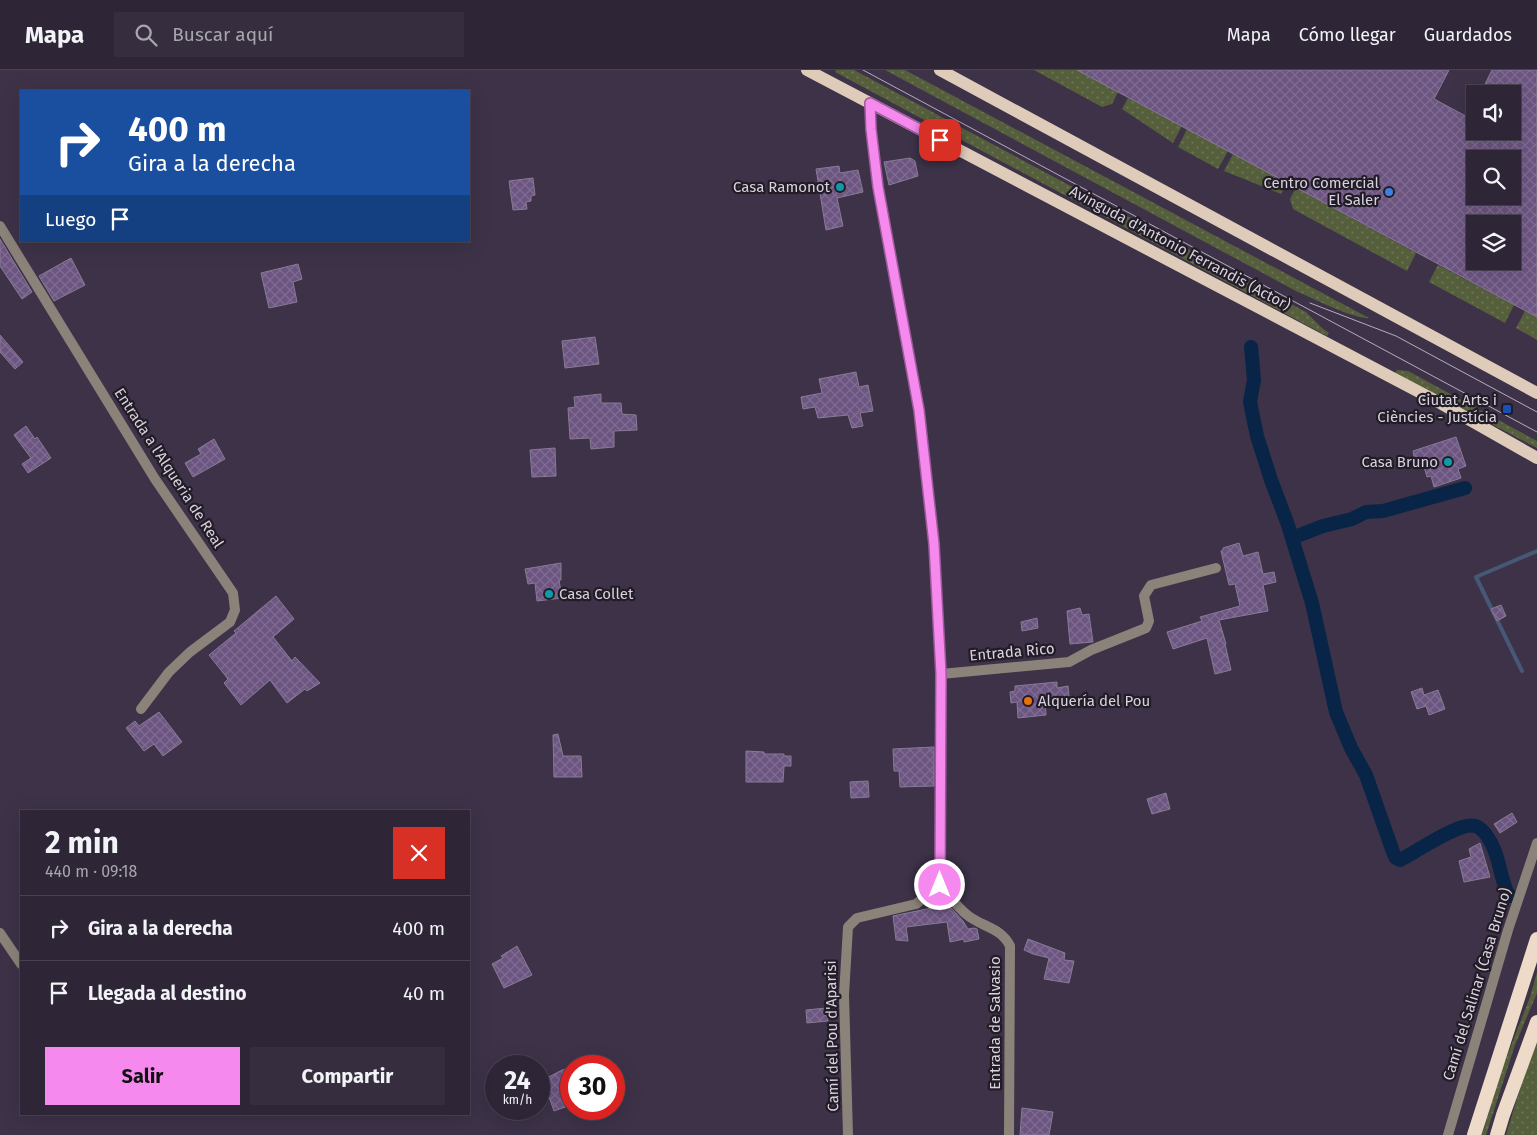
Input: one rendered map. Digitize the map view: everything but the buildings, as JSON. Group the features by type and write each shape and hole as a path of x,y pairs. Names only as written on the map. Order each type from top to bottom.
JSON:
{"highway":[{"path":"1474,1135 1537,939"},
{"path":"1498,1135 1502,1115 1537,1022"}],"main road":[{"name":"Avinguda d'Antonio Ferrandis (Actor)","path":"807,70 1442,404 1537,458"},
{"path":"940,70 1537,393"}],"street":[{"path":"870,103 878,187 919,410 934,544 941,674 940,885"},
{"name":"Entrada a l'Alqueria de Real","path":"0,226 155,479 233,593 235,610 230,622 190,652 169,672 141,709"},
{"name":"Entrada Rico","path":"941,674 1069,662 1091,650 1146,628 1149,621 1144,596 1151,586 1216,568"},
{"name":"Camí del Salinar (Casa Bruno)","path":"1448,1135 1508,930 1537,843"},
{"name":"Camí del Pou d'Aparisi","path":"848,1135 844,995 848,927 857,918 916,904 940,885"},
{"name":"Entrada de Salvasio","path":"940,885 967,915 999,932 1006,938 1010,946 1010,1135"},
{"path":"0,933 20,963"}],"green space":[{"path":"836,70 854,70 1306,312 1329,333 1327,336 835,72"},
{"path":"885,70 905,70 1369,318 1343,312 1296,291"},
{"path":"1034,70 1077,70 1118,92 1112,104 1102,107"},
{"path":"1128,98 1182,126 1173,143 1122,109"},
{"path":"1187,129 1228,151 1218,169 1178,147"},
{"path":"1233,154 1287,183 1281,194 1224,171"},
{"path":"1296,188 1416,253 1407,271 1293,209 1290,199"},
{"path":"1438,265 1514,305 1505,323 1429,282"},
{"path":"1525,311 1537,317 1537,340 1516,328"},
{"path":"1397,370 1408,371 1537,441 1537,448 1395,373"},
{"path":"1537,972 1537,993 1515,1045 1486,1135 1482,1135 1500,1074 1530,997"},
{"path":"1537,1043 1537,1135 1506,1135 1524,1076"}],"waterway":[{"path":"1251,347 1254,380 1250,402 1257,436 1287,522 1312,603 1336,712 1351,748 1366,775 1393,852 1396,858 1400,860 1461,827 1478,827 1493,846 1506,889 1511,896"},
{"path":"1292,538 1323,526 1352,519 1366,512 1383,511 1465,488"},
{"path":"1522,671 1476,577 1537,551"}],"tram line":[{"path":"863,70 1537,432"},
{"path":"1310,303 1396,336 1537,412"}],"place":[{"name":"Casa Ramonot","path":"840,187"},
{"name":"Centro Comercial El Saler","path":"1389,192"},
{"name":"Ciutat Arts i Ciències - Justícia","path":"1507,409"},
{"name":"Casa Bruno","path":"1448,462"},
{"name":"Casa Collet","path":"549,594"},
{"name":"Alquería del Pou","path":"1028,701"}],"route":[{"path":"940,140 870,103 878,187 919,410 934,544 941,674 940,885"}]}
